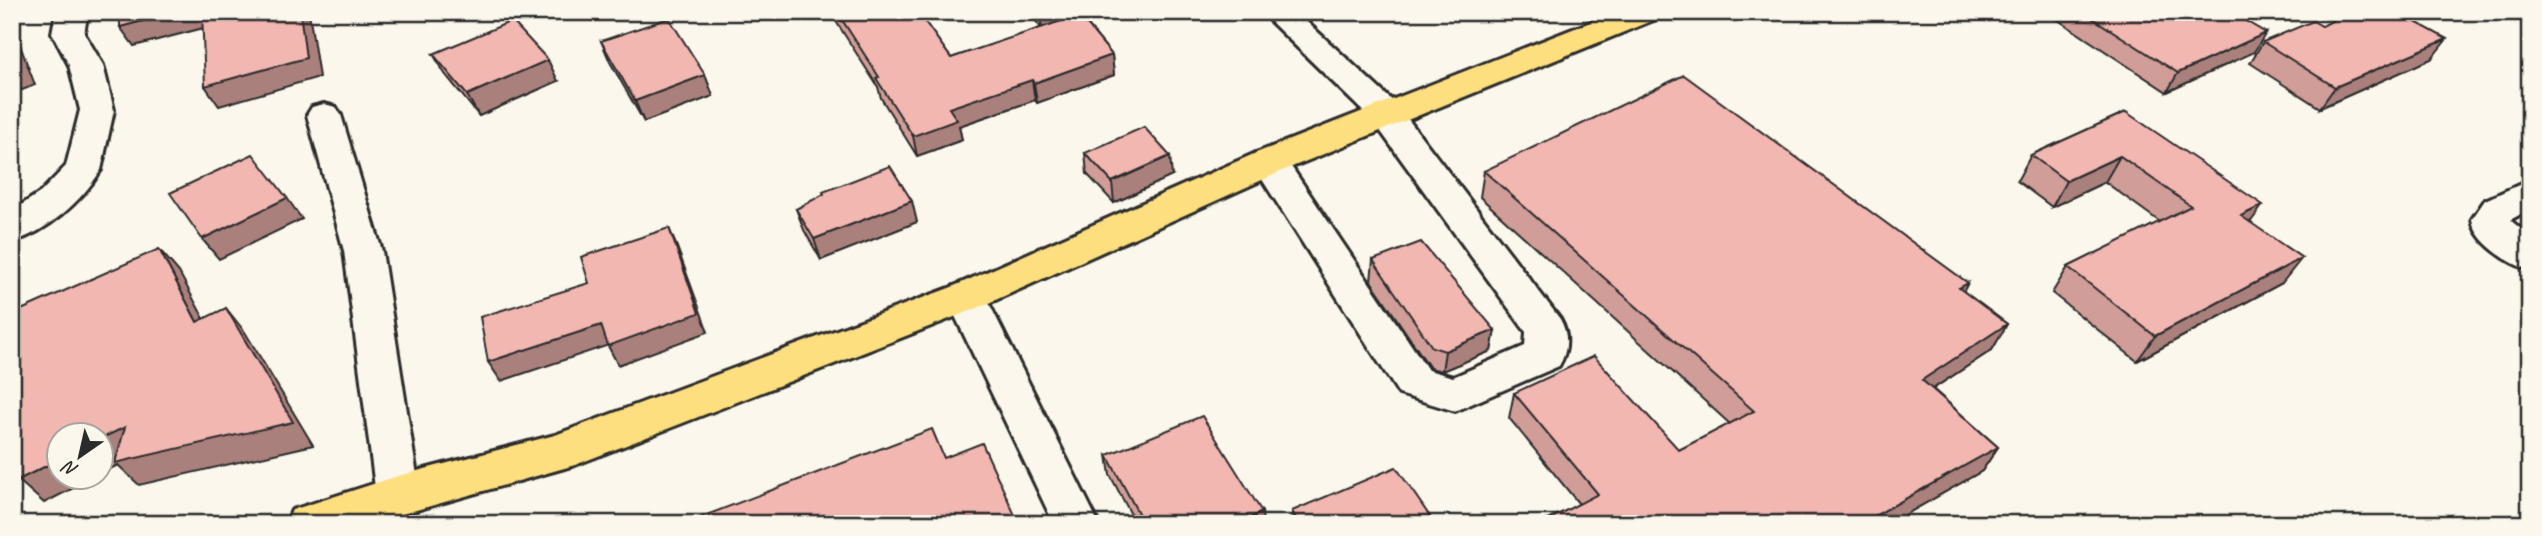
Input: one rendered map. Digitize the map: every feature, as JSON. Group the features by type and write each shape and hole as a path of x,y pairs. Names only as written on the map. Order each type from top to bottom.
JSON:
{"main road":[{"path":"308,524 398,495 560,452 966,297 1269,162 1645,12"}],"street":[{"path":"12,229 54,201 83,170 97,110 86,65 68,33 72,12"},
{"path":"1269,162 1414,382 1455,394 1545,355 1546,330 1385,114 1277,12"},
{"path":"324,115 363,251 398,495"},
{"path":"2530,193 2498,209 2491,219 2493,227 2530,256"},
{"path":"966,297 1077,524"}],"building":[{"path":"120,12 176,12 120,27"},
{"path":"202,12 300,12 306,58 205,86"},
{"path":"837,12 918,12 951,58 1079,15 1112,55 1034,83 1032,80 949,108 957,120 913,136"},
{"path":"2083,12 2230,12 2266,33 2178,73"},
{"path":"2349,12 2397,12 2447,39 2335,87 2263,42 2313,21 2322,26"},
{"path":"669,18 705,75 635,101 601,41"},
{"path":"512,21 548,60 467,95 433,54"},
{"path":"12,48 18,65 12,67"},
{"path":"1684,75 1968,283 1959,288 2007,324 1922,380 1998,447 1860,524 1540,524 1598,494 1514,393 1594,356 1679,450 1754,411 1484,171"},
{"path":"2126,112 2263,205 2241,216 2302,258 2155,336 2068,267 2191,206 2120,156 2066,181 2031,155"},
{"path":"1144,127 1170,156 1112,182 1085,153"},
{"path":"253,154 287,198 202,239 170,193"},
{"path":"890,166 912,201 814,239 796,209 824,194 823,192"},
{"path":"669,228 699,313 608,346 601,325 488,362 480,317 589,283 581,257"},
{"path":"1421,242 1495,330 1445,351 1432,347 1373,260"},
{"path":"159,249 197,322 226,308 293,422 116,463 125,427 116,431 116,420 46,420 46,466 18,480 12,466 12,314"},
{"path":"1202,416 1262,512 1237,524 1144,524 1107,455"},
{"path":"932,429 944,458 982,443 1019,524 683,524"},
{"path":"1396,467 1435,524 1299,524 1292,511"}]}
